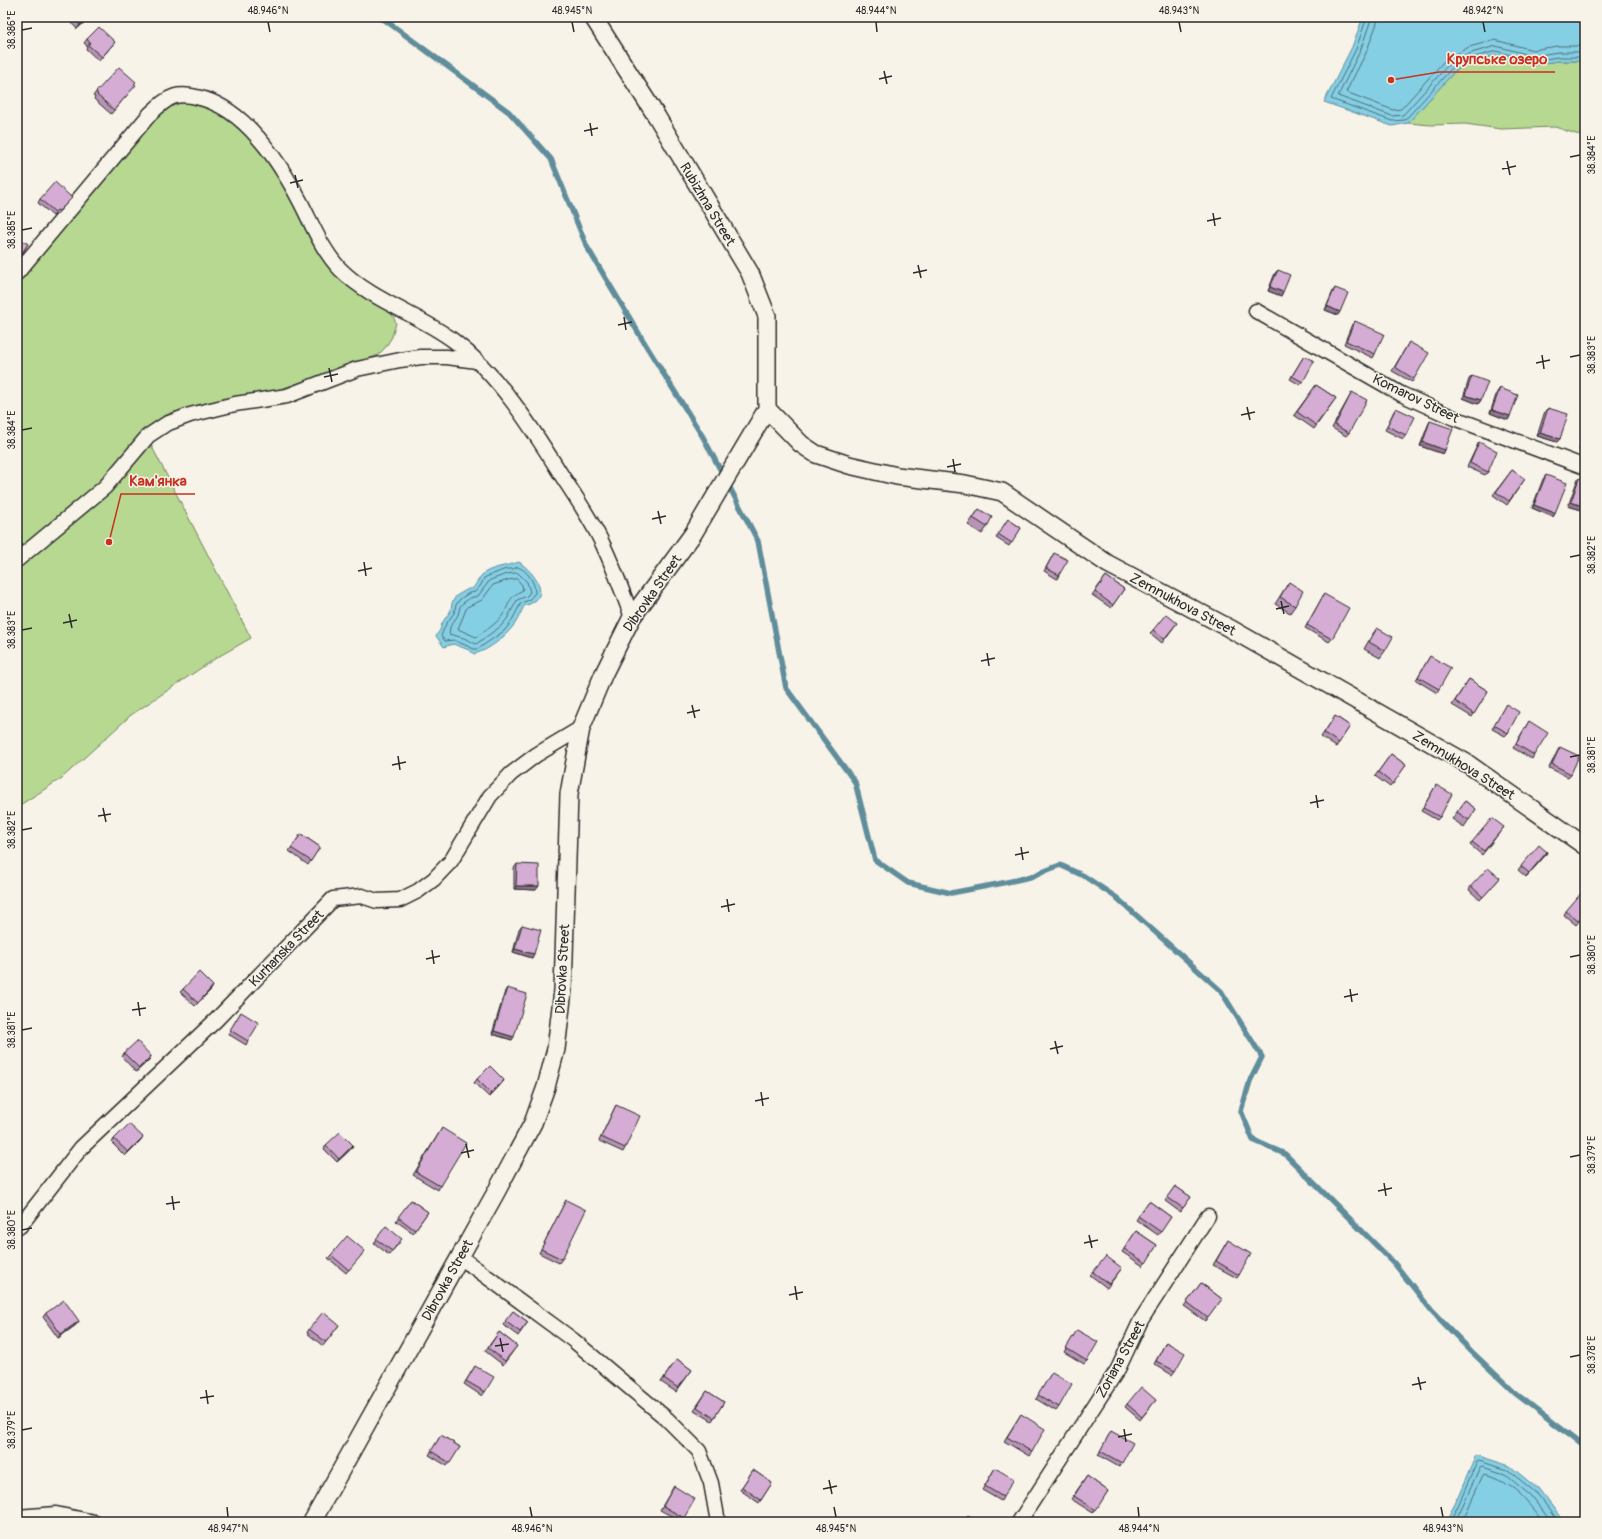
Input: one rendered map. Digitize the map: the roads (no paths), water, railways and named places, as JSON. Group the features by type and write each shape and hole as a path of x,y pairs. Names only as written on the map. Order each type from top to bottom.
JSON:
{"street":[{"name":"Rubizhna Street","path":"593,17 657,117 750,273 767,316 767,409"},
{"path":"17,273 150,114 170,97 182,94 211,102 224,108 244,124 258,138 284,174 329,256 341,269 373,294 429,323 455,342 476,361 522,413 582,507 604,547 632,617"},
{"name":"Komarov Street","path":"1256,311 1401,394 1454,418 1585,467"},
{"path":"17,560 105,487 148,436 166,424 190,415 235,404 286,396 357,369 400,360 421,357 447,357 476,361"},
{"name":"Dibrovka Street","path":"312,1522 533,1123 546,1087 556,1049 563,990 569,794 581,728 604,673 632,617 693,534 767,409"},
{"name":"Zemnukhova Street","path":"767,409 801,444 816,454 849,465 897,476 965,484 1002,492 1108,564 1229,628 1468,764 1585,846"},
{"name":"Kurhanska Street","path":"17,1228 81,1148 216,1020 333,899 362,896 376,901 400,900 418,891 434,879 450,861 490,796 512,774 536,755 581,728"},
{"name":"Zoriana Street","path":"1019,1522 1118,1369 1141,1320 1208,1216"},
{"path":"460,1257 573,1340 667,1419 698,1451 711,1483 718,1522"},
{"path":"17,1517 56,1514 94,1522"}],"water":[{"path":"1363,17 1585,17 1585,61 1558,61 1532,65 1496,55 1474,61 1455,71 1408,123 1392,126 1324,102 1352,47"},
{"path":"519,562 531,572 539,585 540,591 538,597 533,602 524,606 517,621 510,630 490,647 474,654 469,650 453,644 444,647 436,636 442,623 451,610 452,603 456,596 468,589 472,589 484,573 499,567"},
{"path":"1476,1455 1510,1466 1538,1489 1563,1522 1445,1522 1455,1504"}],"waterway":[{"path":"377,17 385,20 509,112 551,159 587,247 703,437 758,541 786,688 855,782 875,860 908,883 951,893 1030,877 1060,865 1084,876 1117,898 1221,991 1262,1057 1250,1081 1241,1111 1253,1140 1285,1154 1394,1263 1432,1311 1472,1352 1515,1393 1585,1447"}],"place":[{"name":"Крупське озеро","path":"1391,80"},
{"name":"Кам'янка","path":"109,542"}]}
